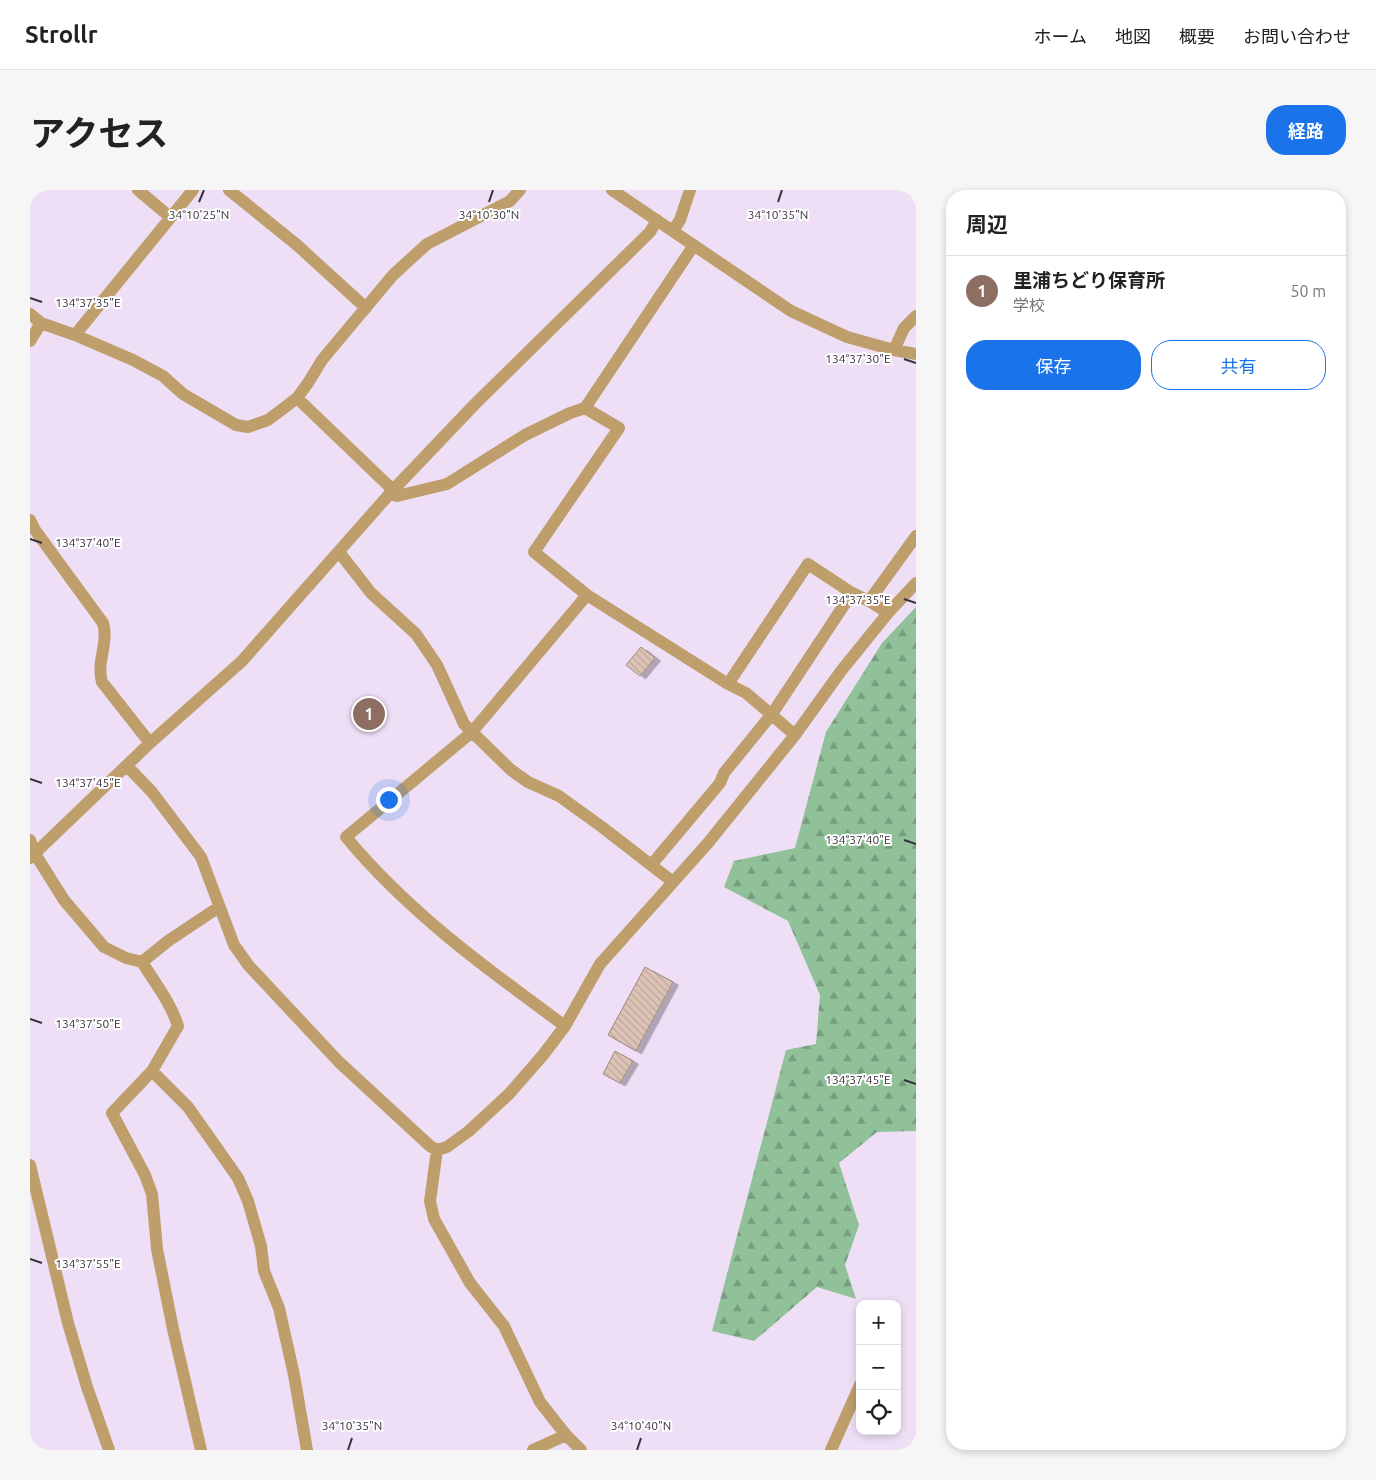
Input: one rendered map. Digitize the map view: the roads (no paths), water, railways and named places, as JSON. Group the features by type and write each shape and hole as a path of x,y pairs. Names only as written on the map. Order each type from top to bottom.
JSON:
{"street":[{"path":"138,190 170,217"},
{"path":"75,335 193,190"},
{"path":"229,190 297,245 366,308"},
{"path":"30,314 41,323 75,335 133,360 163,376 183,394 236,425 248,428 268,420 296,398 322,360 393,275 427,244 510,200 520,190"},
{"path":"612,190 791,311 848,338 916,354"},
{"path":"673,230 680,220 690,190"},
{"path":"32,856 150,743 242,661 391,492 475,404 650,232 657,220"},
{"path":"296,398 397,496 447,484 525,435 585,408 694,246"},
{"path":"894,350 904,328 916,316"},
{"path":"30,341 41,323"},
{"path":"585,408 619,428 534,552 587,595 728,684 746,693 796,735"},
{"path":"30,520 35,530 103,624 106,633 99,673 102,682 150,743"},
{"path":"870,600 916,536"},
{"path":"338,552 371,593 416,634 437,666 464,724 472,732 511,770 528,782 559,796 652,864 673,882"},
{"path":"728,684 808,564 852,593 870,600 888,613"},
{"path":"437,1150 447,1146 469,1131 509,1094 543,1055 565,1026 600,964 708,843 796,735 841,671 888,613 916,583"},
{"path":"652,864 720,783 724,773 772,714 852,593"},
{"path":"565,1026 474,959 421,914 385,881 346,837 472,732 587,595"},
{"path":"127,766 152,792 201,857 234,945 260,978 339,1062 430,1146 437,1150"},
{"path":"30,840 32,856 64,900 104,947 126,958 142,962 176,1017 178,1026 152,1071 112,1113 145,1176 152,1194 156,1249 200,1450"},
{"path":"142,962 168,941 219,907"},
{"path":"152,1071 188,1107 238,1178 248,1201 261,1246 264,1271 279,1308 294,1375 307,1450"},
{"path":"437,1150 430,1201 434,1219 470,1283 504,1326 540,1402 566,1435 582,1450"},
{"path":"30,1165 68,1323 87,1387 109,1450"},
{"path":"831,1450 858,1390"},
{"path":"533,1450 566,1435"}],"place":[{"name":"里浦ちどり保育所","path":"369,714"}]}
